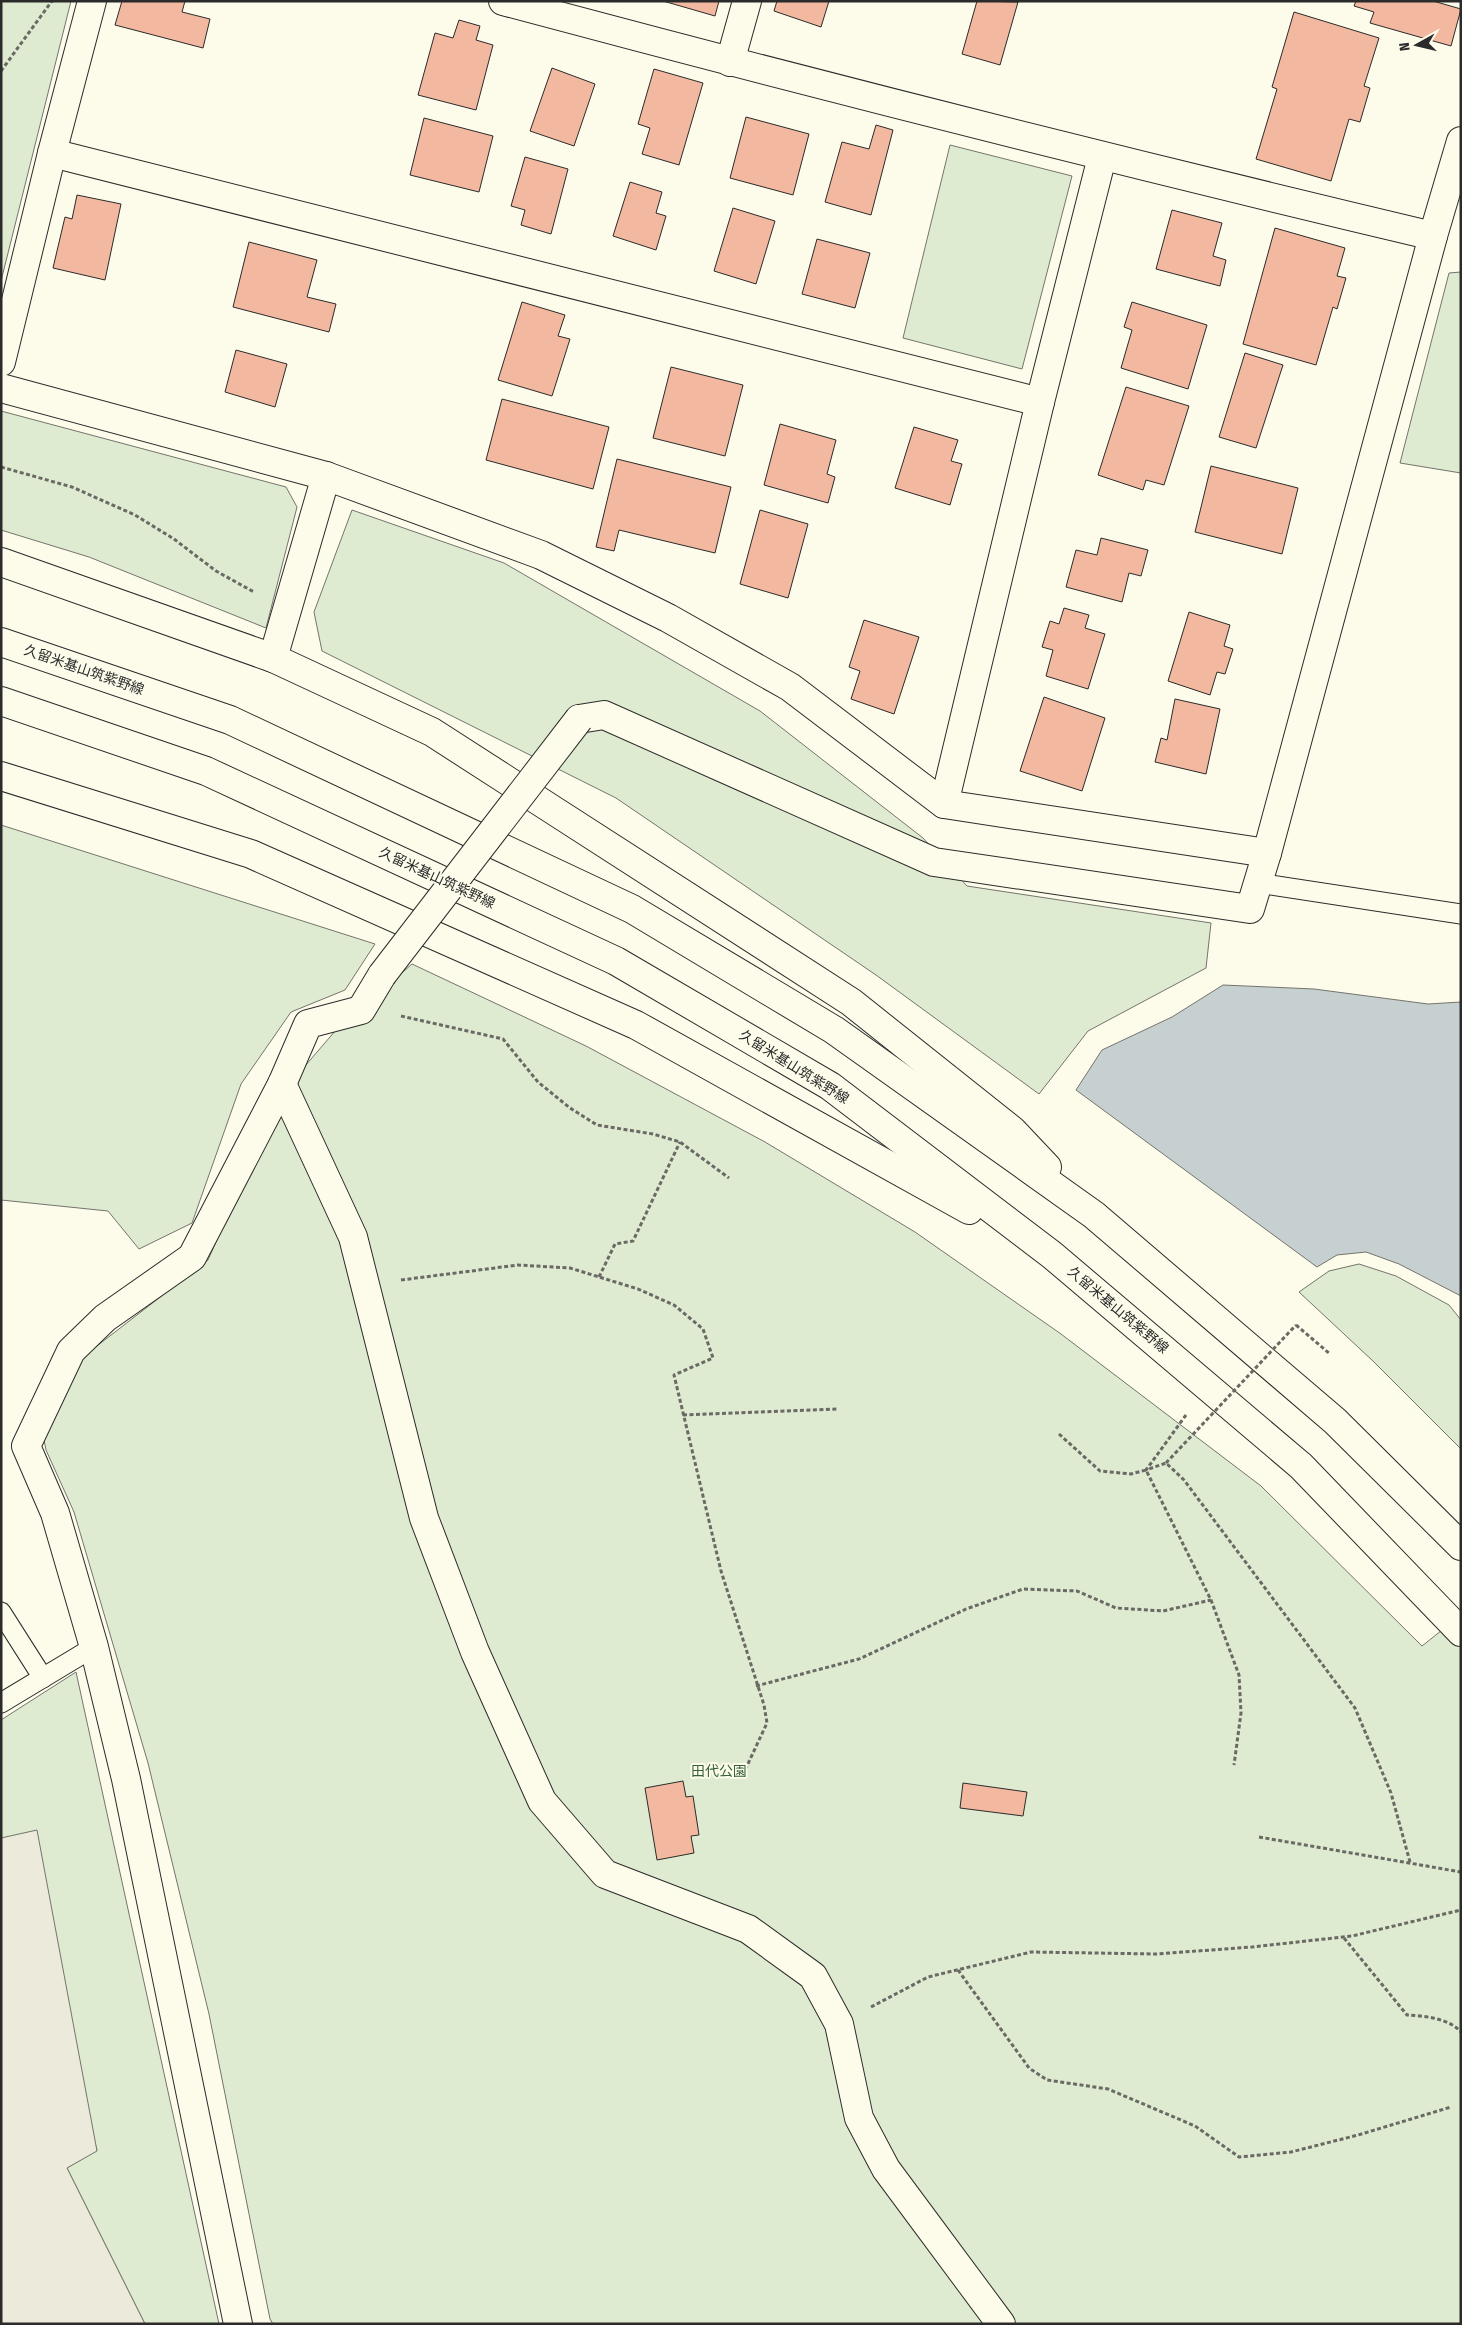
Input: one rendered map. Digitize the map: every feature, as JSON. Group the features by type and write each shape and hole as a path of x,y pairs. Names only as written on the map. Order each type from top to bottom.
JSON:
{"street":[{"path":"1,362 52,153 92,1"},
{"path":"503,1 730,62 1102,157 1433,236"},
{"path":"730,62 747,1"},
{"path":"238,2324 126,1778 94,1647 55,1513 26,1446 71,1351 105,1318 192,1257 282,1084 308,1024 361,1010 382,975 578,720 604,715 934,862 1250,909 1267,853 1433,236 1461,141"},
{"path":"52,153 1040,402"},
{"path":"944,804 1040,402 1102,157"},
{"path":"1,388 326,476 541,555 668,618 790,687 944,804 1267,853"},
{"path":"273,658 326,476"},
{"path":"1,562 273,658 432,732 851,1002 1012,1131 1094,1215"},
{"name":"久留米基山筑紫野線","path":"1,642 230,720 632,909 834,1030 1094,1215 1335,1421 1461,1546"},
{"name":"久留米基山筑紫野線","path":"1,701 206,771 616,961 830,1086 1052,1255 1301,1466 1461,1632"},
{"path":"1,776 251,854 636,1024 1052,1255"},
{"path":"282,1084 353,1237 424,1518 476,1652 542,1801 605,1874 748,1929 812,1976 839,2024 859,2118 886,2169 1001,2324"}],"lane":[{"path":"1258,883 1461,914"},
{"path":"1,1612 43,1678"},
{"path":"1,1704 94,1647"}],"path":[{"path":"1,71 52,1"},
{"path":"1,467 72,486 135,515 174,539 216,571 257,594 288,602"},
{"path":"361,1010 428,1021 503,1039 538,1082 570,1108 597,1125 652,1134 680,1142 729,1178"},
{"path":"599,1277 615,1244 633,1240 680,1142"},
{"path":"366,1285 518,1264 570,1268 638,1289 674,1305 703,1329 713,1358 674,1375 721,1571 756,1686 764,1704 767,1723 746,1768"},
{"path":"1059,1434 1100,1471 1131,1474 1146,1470 1166,1463 1296,1325 1330,1354"},
{"path":"683,1415 838,1409"},
{"path":"1146,1470 1187,1414"},
{"path":"1166,1463 1184,1480 1223,1529 1355,1708 1391,1794 1410,1862"},
{"path":"1146,1470 1210,1600 1239,1675 1241,1713 1234,1765"},
{"path":"756,1686 859,1659 966,1609 1023,1589 1076,1591 1116,1608 1163,1611 1210,1600"},
{"path":"1259,1837 1461,1872"},
{"path":"839,2024 928,1977 1031,1952 1156,1954 1344,1937 1461,1910"},
{"path":"1344,1937 1407,2014 1430,2017 1457,2028 1461,2032"},
{"path":"958,1970 1029,2068 1047,2080 1108,2089 1195,2126 1239,2157 1291,2152 1358,2135 1451,2106"}],"green space":[{"path":"1,1 71,1 1,281"},
{"path":"950,145 1072,176 1022,369 903,338"},
{"path":"1461,272 1461,473 1400,463 1449,273"},
{"path":"1,411 286,487 297,507 266,628 89,557 1,530"},
{"path":"352,510 504,563 760,711 923,838 967,886 1211,923 1206,968 1088,1031 1039,1094 876,975 616,798 322,651 314,612"},
{"path":"1,825 375,944 345,990 291,1012 241,1084 192,1223 139,1249 108,1211 1,1200"},
{"name":"田代公園","path":"412,964 586,1046 765,1142 915,1232 1061,1334 1261,1486 1422,1646 1461,1615 1461,2324 273,2324 270,2319 209,2014 148,1763 74,1512 46,1450 43,1435 84,1356 208,1260 273,1112 305,1066 336,1030"},
{"path":"1359,1264 1396,1276 1449,1305 1461,1320 1461,1449 1374,1362 1299,1292 1329,1271"},
{"path":"76,1672 219,2324 145,2324 67,2168 97,2150 1,1838 1,1720"}],"shaded area":[{"path":"1223,985 1314,989 1428,1004 1461,1002 1461,1296 1399,1264 1366,1252 1337,1255 1317,1267 1076,1090 1102,1050 1172,1017"},
{"path":"37,1830 97,2151 67,2168 145,2324 1,2324 1,1838"}],"building":[{"path":"122,1 185,1 182,12 210,19 203,48 115,25"},
{"path":"663,1 719,1 715,16"},
{"path":"777,1 829,1 821,27 774,11"},
{"path":"977,1 1018,2 1000,65 962,54"},
{"path":"1356,1 1433,1 1461,9 1451,46 1370,23 1374,12 1354,6"},
{"path":"1294,12 1379,38 1364,86 1370,88 1360,122 1349,119 1331,181 1256,159 1277,89 1272,87"},
{"path":"459,20 480,26 476,40 493,45 476,110 418,95 435,33 453,38"},
{"path":"552,68 595,84 574,146 530,131"},
{"path":"654,69 703,83 679,165 642,154 650,128 638,124"},
{"path":"746,117 809,134 793,195 730,178"},
{"path":"424,118 493,136 479,192 410,175"},
{"path":"876,125 893,130 871,215 825,202 842,142 869,149"},
{"path":"525,157 568,169 551,234 521,225 525,210 511,206"},
{"path":"630,182 662,192 656,213 666,216 656,250 613,236"},
{"path":"77,195 121,204 105,280 53,268 65,217 72,219"},
{"path":"733,208 775,221 756,284 714,271"},
{"path":"1172,210 1222,223 1213,256 1226,260 1220,286 1156,269"},
{"path":"1275,228 1345,248 1337,276 1346,278 1337,309 1333,307 1316,365 1243,344"},
{"path":"817,239 870,253 855,308 802,294"},
{"path":"249,242 317,260 307,297 336,304 329,332 233,307"},
{"path":"522,302 565,315 558,336 570,339 552,396 498,380"},
{"path":"1132,302 1207,325 1188,389 1121,368 1132,330 1124,327"},
{"path":"236,350 287,364 275,407 225,392"},
{"path":"1245,353 1283,365 1256,448 1219,437"},
{"path":"671,367 743,385 725,456 653,438"},
{"path":"1126,387 1189,406 1164,485 1146,480 1143,490 1098,475"},
{"path":"502,399 609,427 593,489 486,460"},
{"path":"780,424 836,440 827,474 835,477 828,503 764,485"},
{"path":"914,427 958,440 951,461 962,464 950,505 895,488"},
{"path":"617,459 731,487 715,553 619,530 614,551 596,547"},
{"path":"1211,466 1298,488 1282,554 1195,532"},
{"path":"760,510 808,524 788,598 740,584"},
{"path":"1101,538 1148,550 1141,576 1129,573 1122,602 1066,587 1076,550 1097,555"},
{"path":"1064,608 1089,615 1085,628 1105,634 1088,689 1046,676 1053,650 1042,647 1050,621 1059,624"},
{"path":"1189,612 1230,625 1224,646 1233,649 1225,674 1217,672 1210,695 1168,681"},
{"path":"864,620 919,637 894,714 851,699 860,671 849,667"},
{"path":"1044,697 1105,718 1082,791 1020,771"},
{"path":"1175,699 1220,709 1206,774 1155,762 1161,738 1167,740"},
{"path":"683,1781 686,1797 693,1796 699,1835 691,1836 694,1853 657,1860 645,1788"},
{"path":"963,1783 1027,1792 1023,1816 960,1808"}]}
